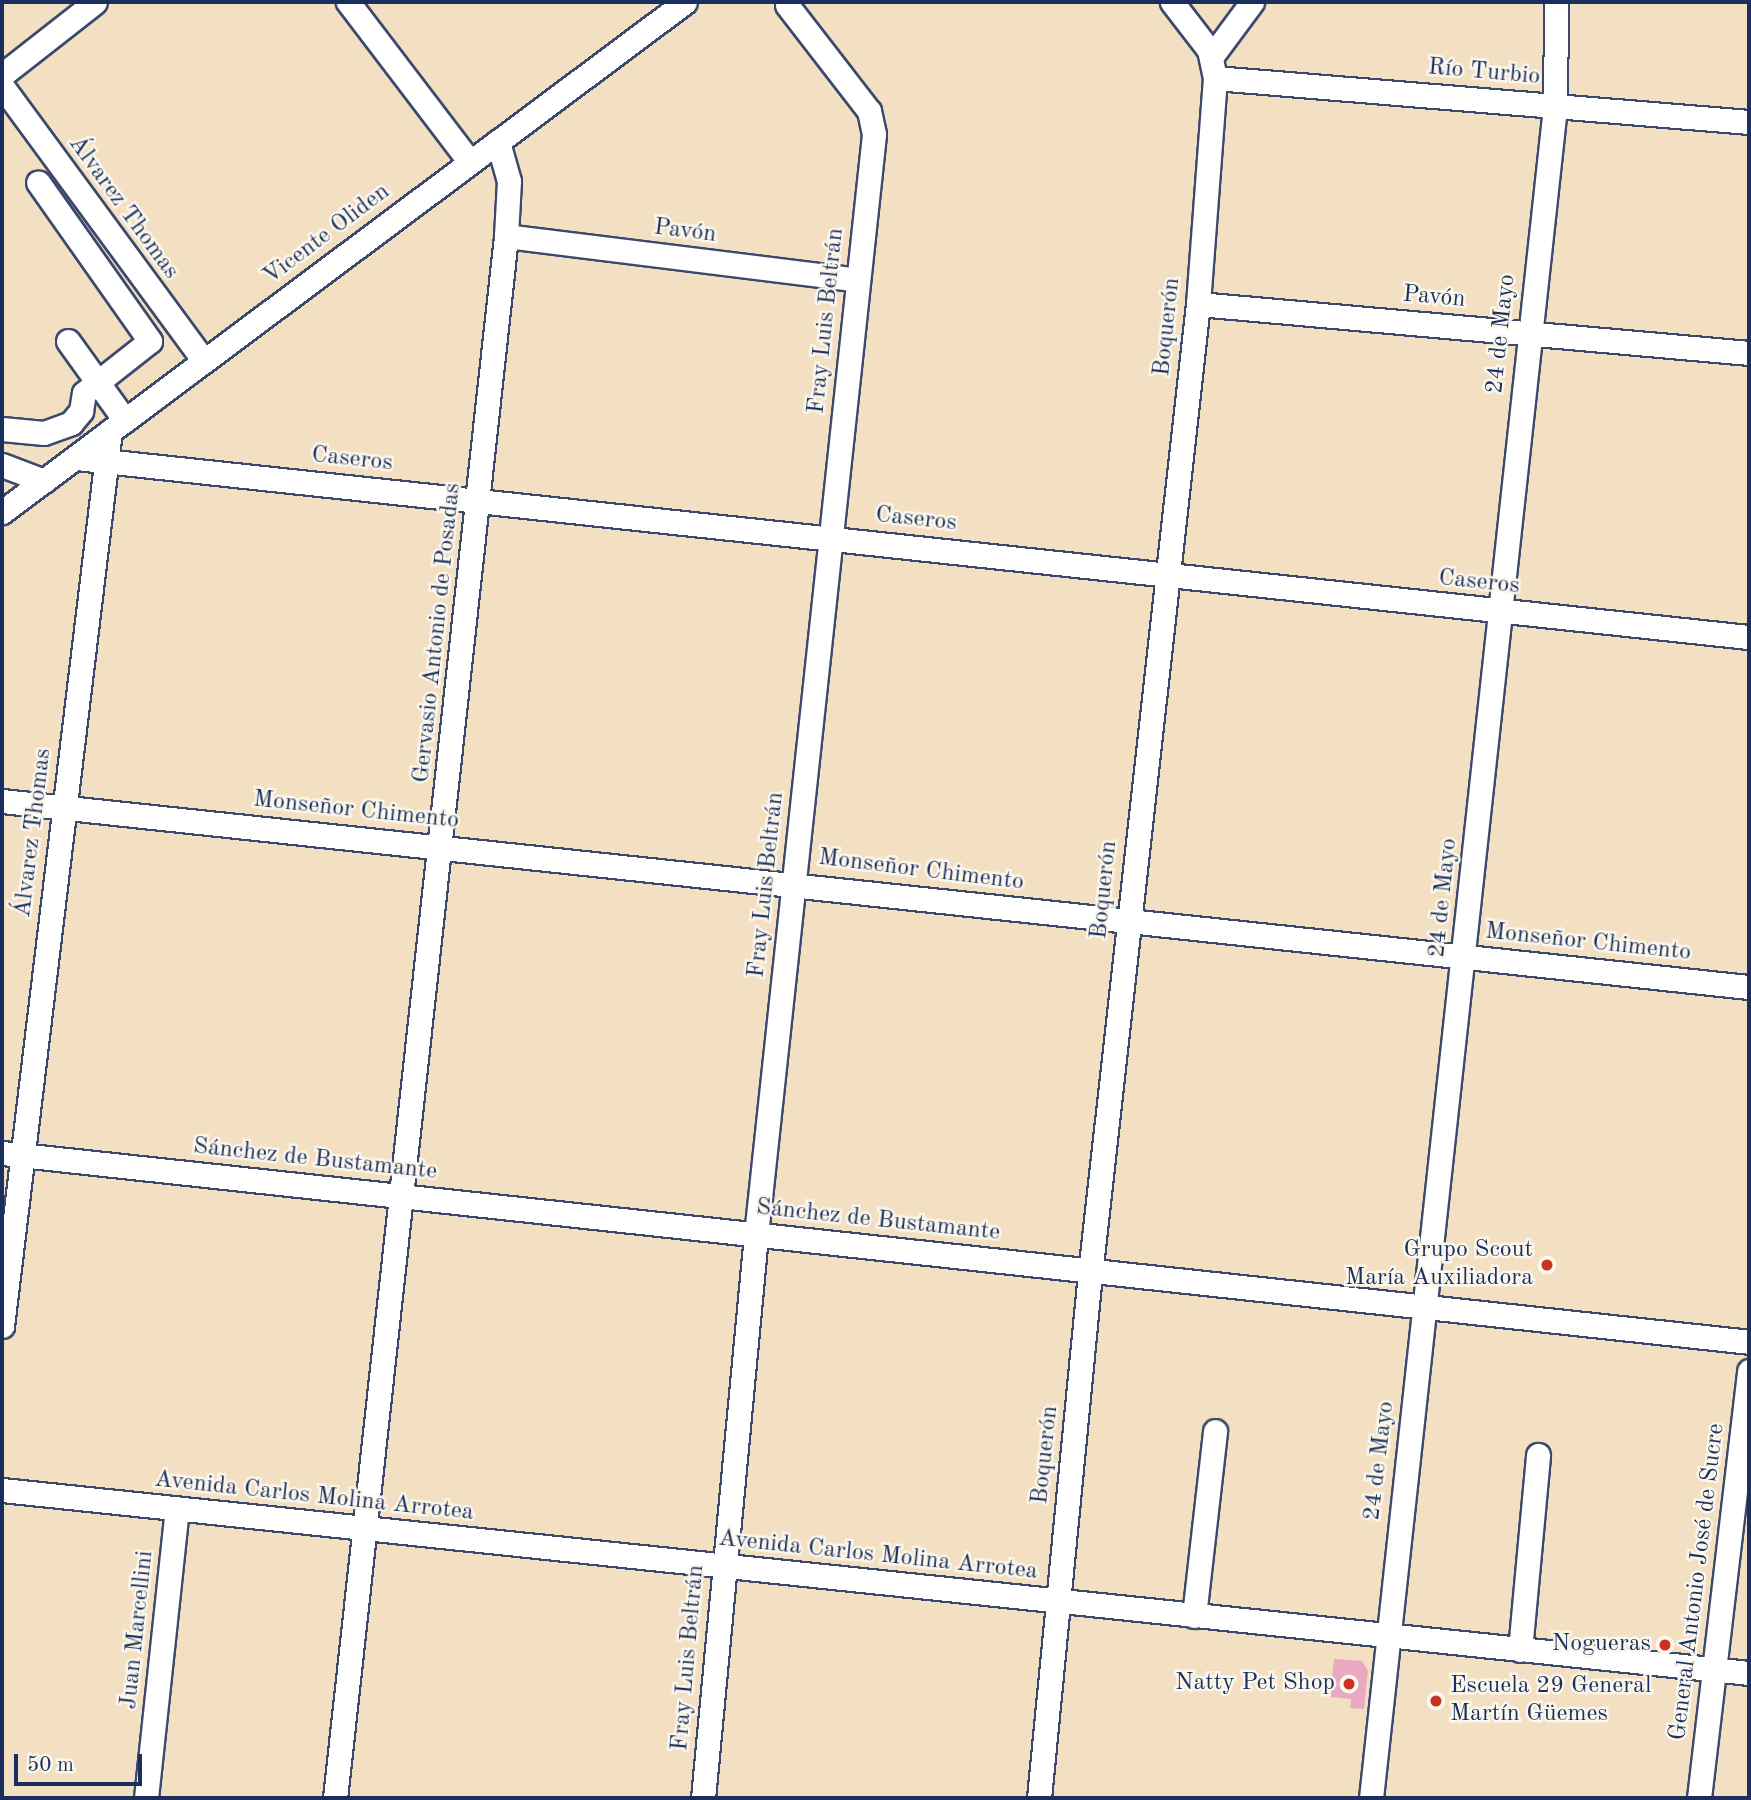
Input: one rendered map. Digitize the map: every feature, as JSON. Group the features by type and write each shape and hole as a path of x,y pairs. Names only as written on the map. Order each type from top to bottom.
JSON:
{"street":[{"path":"2,75 95,2"},
{"path":"348,2 469,161"},
{"name":"Vicente Oliden","path":"2,512 685,2"},
{"path":"1172,2 1214,67 1252,2"},
{"name":"24 de Mayo","path":"1371,1798 1386,1635 1464,956 1502,612 1528,332 1555,106 1556,2"},
{"name":"Fray Luis Beltrán","path":"703,1798 756,1235 831,537 872,122 851,85 788,5"},
{"name":"Río Turbio","path":"1214,67 1555,106 1749,122"},
{"name":"Boquerón","path":"1039,1798 1128,921 1198,304 1214,67"},
{"name":"Álvarez Thomas","path":"2,86 203,360"},
{"name":"Gervasio Antonio de Posadas","path":"335,1798 442,845 506,236 509,181 498,142"},
{"path":"2,429 44,433 71,423 81,411 84,393 148,345 149,336 38,181"},
{"name":"Pavón","path":"506,236 857,280"},
{"name":"Pavón","path":"1198,304 1749,353"},
{"path":"68,341 97,383 117,425"},
{"name":"Álvarez Thomas","path":"2,1326 12,1154 63,808 107,460 117,425"},
{"name":"Caseros","path":"76,458 1749,637"},
{"path":"2,465 44,481"},
{"name":"Monseñor Chimento","path":"2,801 794,882 1128,921 1749,987"},
{"name":"Sánchez de Bustamante","path":"12,1154 1749,1342"},
{"name":"General Antonio José de Sucre","path":"1699,1798 1749,1371"},
{"path":"1194,1616 1214,1431"},
{"path":"1520,1650 1538,1455"},
{"name":"Avenida Carlos Molina Arrotea","path":"2,1490 1749,1674"},
{"name":"Juan Marcellini","path":"146,1798 177,1509"}],"building":[{"name":"Natty Pet Shop","path":"1334,1659 1362,1661 1368,1671 1364,1709 1350,1708 1351,1699 1330,1697"}],"place":[{"name":"Grupo Scout María Auxiliadora","path":"1547,1265"},
{"name":"Nogueras","path":"1665,1645"},
{"name":"Natty Pet Shop","path":"1349,1684"},
{"name":"Escuela 29 General Martín Güemes","path":"1436,1701"}]}
